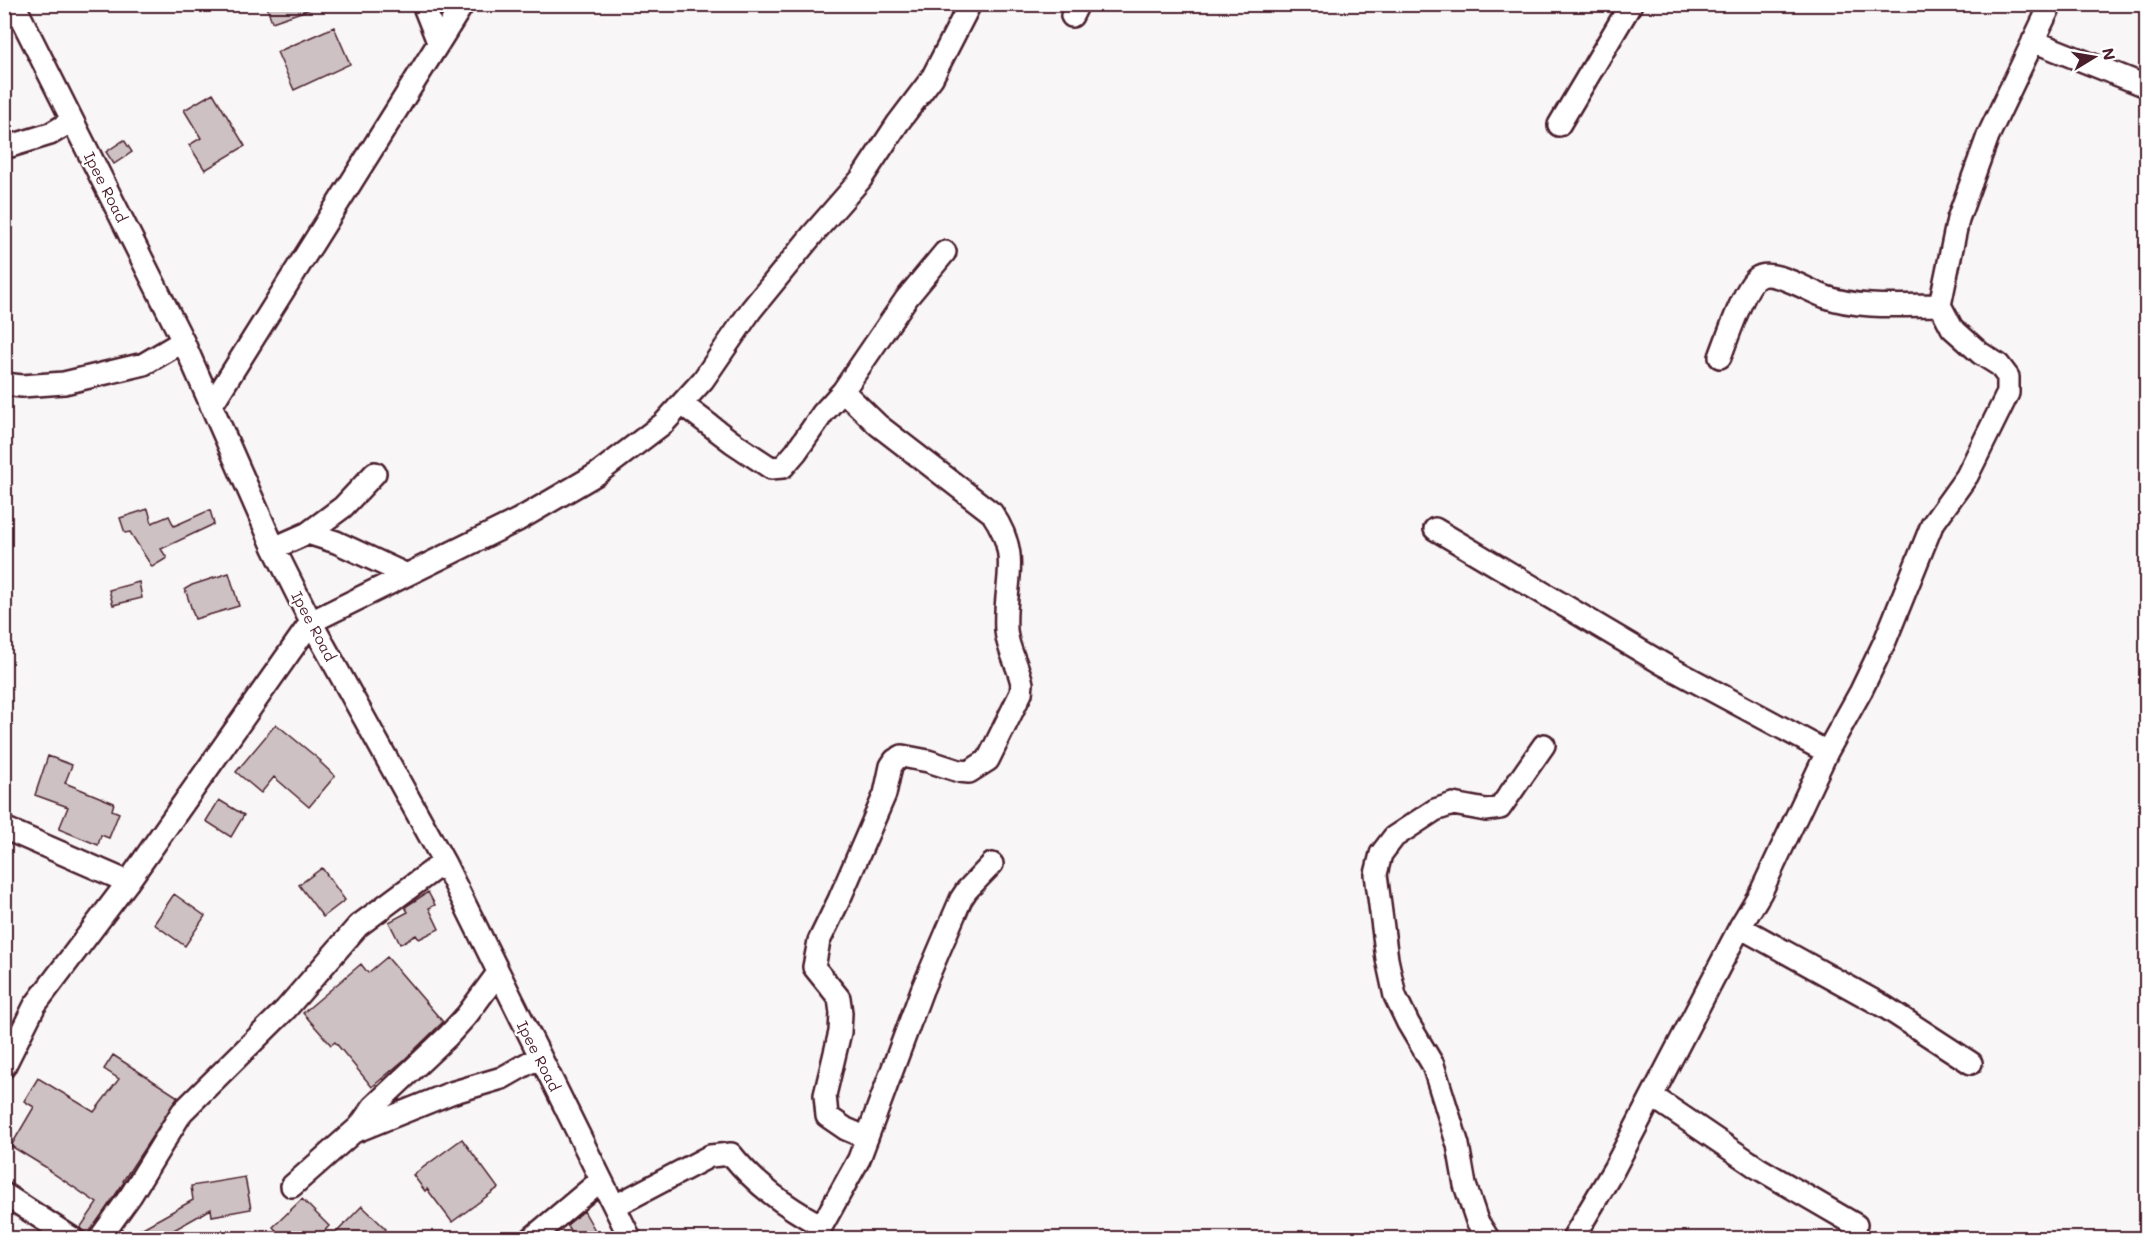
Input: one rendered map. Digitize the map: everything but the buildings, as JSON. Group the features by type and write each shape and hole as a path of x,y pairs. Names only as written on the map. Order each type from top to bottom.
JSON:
{"street":[{"name":"Ipee Road","path":"14,4 183,341 274,548 311,622 444,862 630,1239"},
{"path":"423,4 438,42"},
{"path":"211,406 463,4"},
{"path":"4,1067 35,1005 128,882 311,622 518,520 597,474 664,423 703,380 751,310 861,179 898,123 932,78 970,4"},
{"path":"1559,125 1631,4"},
{"path":"1573,1239 1614,1169 1740,927 1761,892 1827,752 1861,691 1885,641 1932,525 1967,476 2008,393 2008,377 1999,365 1980,353 1952,328 1940,305 1958,219 1988,136 2051,4"},
{"path":"2033,41 2146,86"},
{"path":"4,148 50,134 72,121"},
{"path":"682,404 771,468 783,467 823,413 843,391 906,299 945,252"},
{"path":"1720,357 1749,288 1757,277 1771,274 1828,298 1874,306 1940,305"},
{"path":"4,384 22,386 63,383 144,364 183,341"},
{"path":"843,391 878,425 992,513 1003,528 1011,556 1005,633 1022,684 1021,693 988,760 980,766 969,772 902,756 895,759 891,766 885,794 819,941 814,967 838,998 841,1013 840,1032 825,1095 827,1116 846,1129 867,1138"},
{"path":"274,548 308,533 343,507 375,473"},
{"path":"1435,529 1663,664 1827,752"},
{"path":"308,533 336,542 407,575"},
{"path":"1488,1239 1477,1221 1465,1185 1458,1145 1433,1065 1395,996 1387,959 1376,874 1381,854 1394,837 1435,810 1453,804 1486,810 1500,808 1544,745"},
{"path":"4,828 128,882"},
{"path":"100,1239 131,1196 182,1112 286,1009 358,926 444,862"},
{"path":"615,1206 710,1156 731,1154 745,1171 817,1232 859,1159 922,990 961,899 992,864"},
{"path":"1740,927 1885,1006 1971,1063"},
{"path":"291,1186 353,1133 373,1107 425,1059 467,1015 498,973"},
{"path":"353,1133 451,1092 502,1078 539,1057"},
{"path":"1652,1096 1758,1168 1856,1225"},
{"path":"532,1239 602,1180"},
{"path":"4,1194 72,1239"}]}
